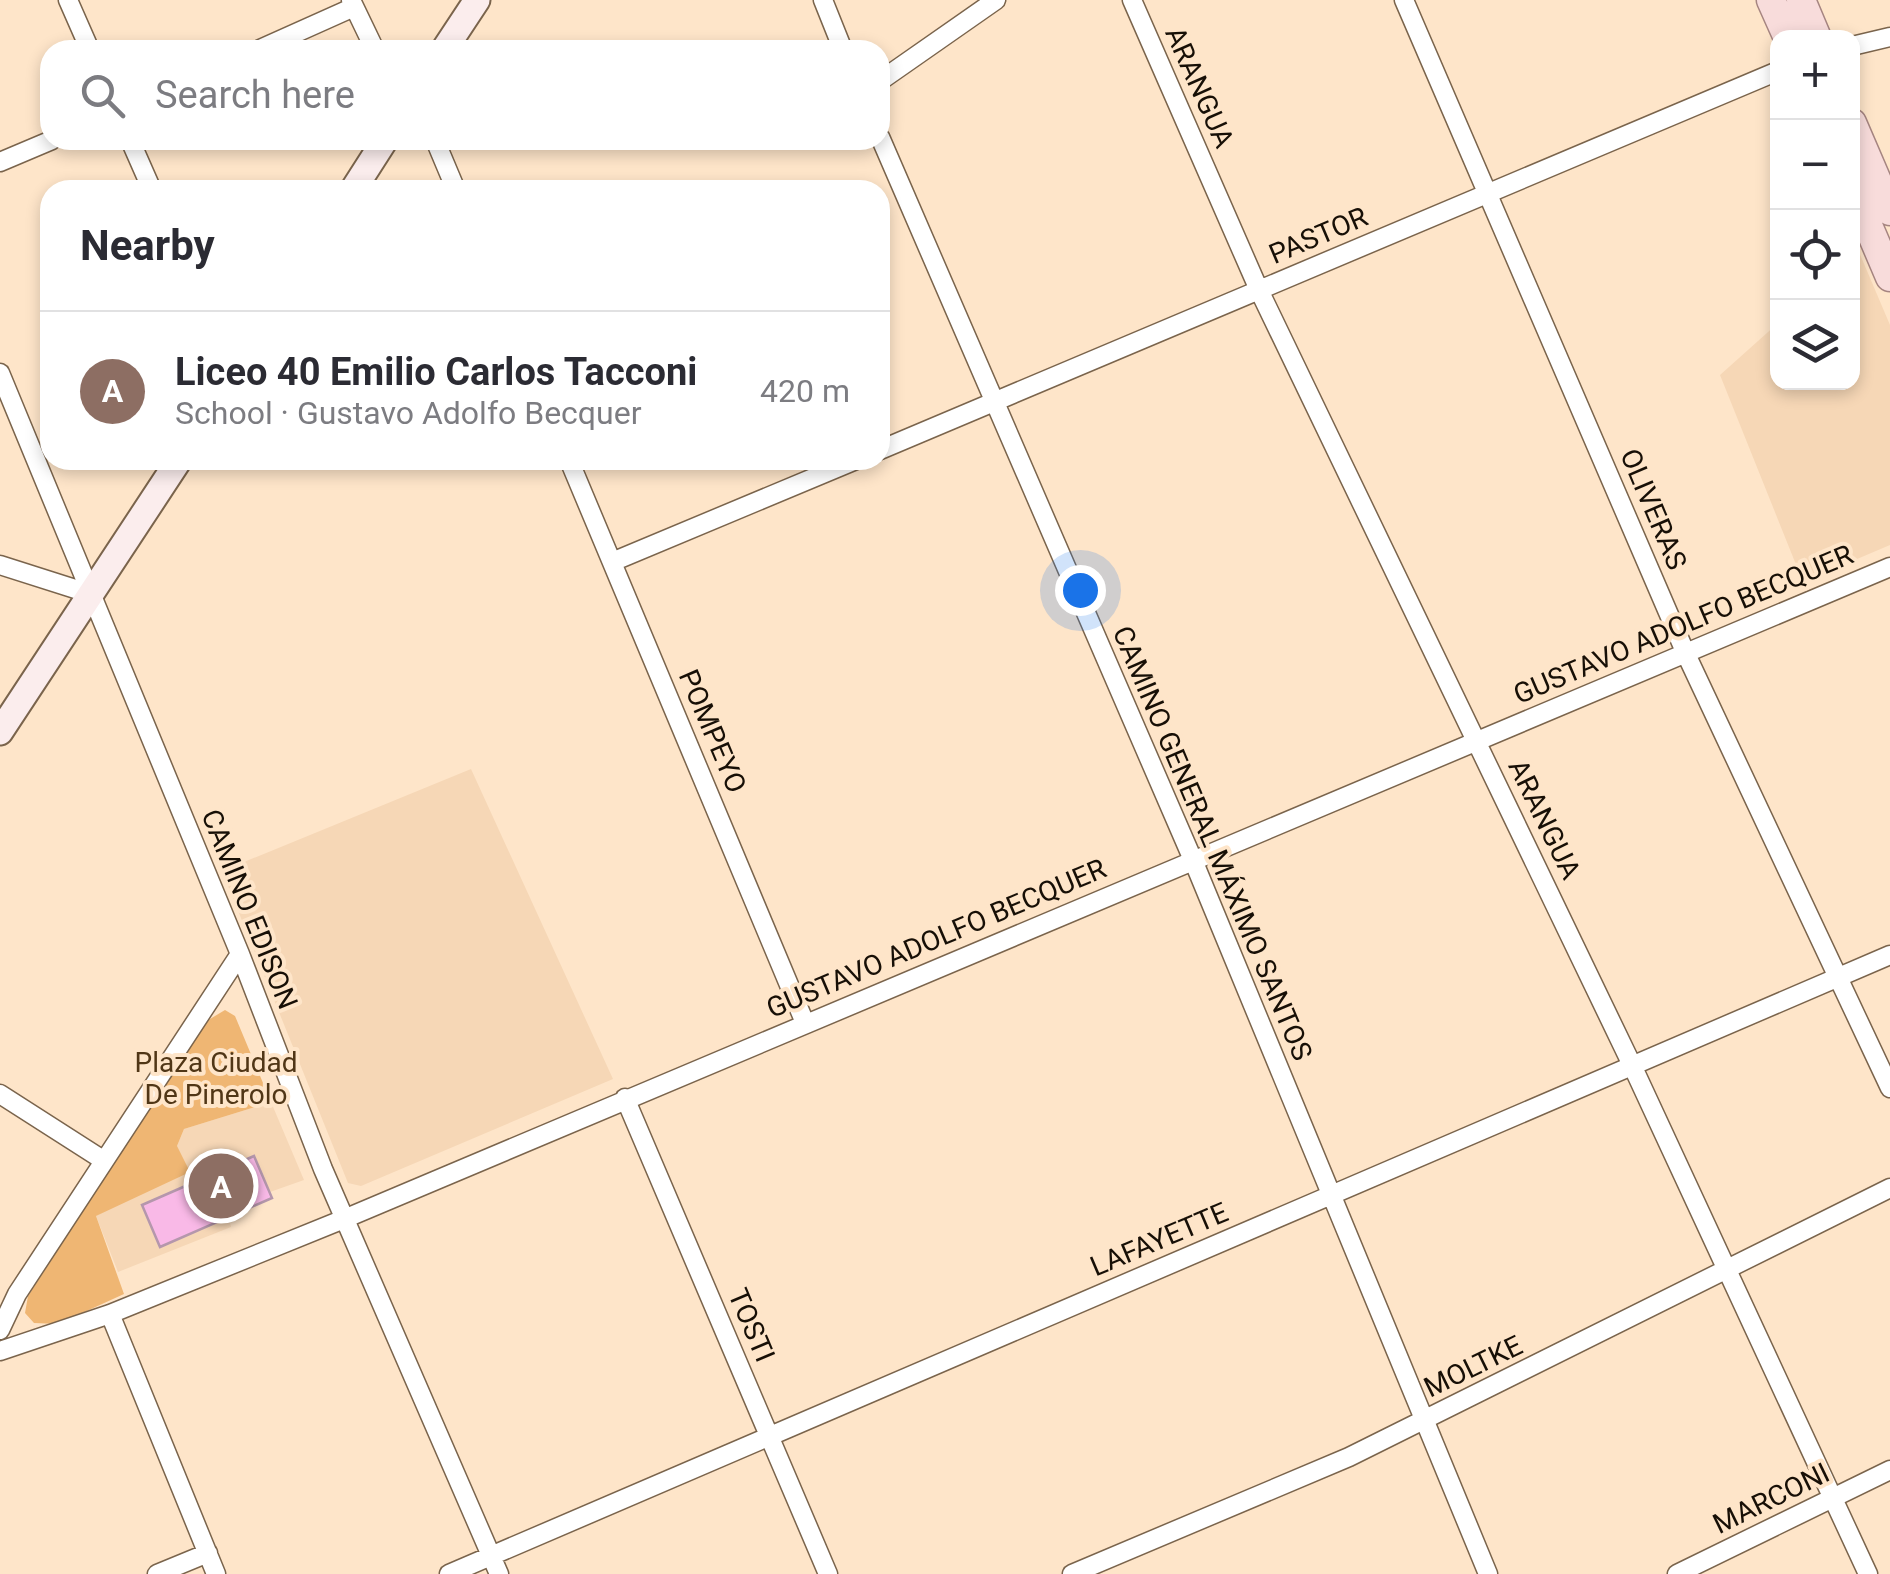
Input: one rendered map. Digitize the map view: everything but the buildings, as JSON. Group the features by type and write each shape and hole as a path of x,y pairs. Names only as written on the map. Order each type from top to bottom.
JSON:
{"main road":[{"path":"1771,0 1784,30"},
{"path":"1801,0 1813,30"},
{"path":"1860,142 1890,211"},
{"path":"1860,207 1890,276"}],"street":[{"path":"68,0 86,40"},
{"path":"450,40 476,0"},
{"path":"823,0 840,40"},
{"path":"890,74 996,0"},
{"name":"ARANGUA","path":"1132,0 1259,290 1631,1062 1868,1574"},
{"name":"OLIVERAS","path":"1404,0 1686,654 1890,1088"},
{"path":"279,40 353,4 370,40"},
{"path":"1860,44 1890,37"},
{"name":"PASTOR","path":"890,446 1770,74"},
{"path":"0,162 40,145"},
{"path":"134,150 148,180"},
{"path":"359,180 379,150"},
{"path":"439,150 452,180"},
{"name":"CAMINO GENERAL MÁXIMO SANTOS","path":"886,150 1193,860 1488,1574"},
{"name":"CAMINO EDISON","path":"0,373 240,954 344,1219 499,1574"},
{"path":"0,732 172,470"},
{"name":"POMPEYO","path":"574,470 805,1022"},
{"path":"612,562 832,470"},
{"path":"0,565 90,594"},
{"name":"GUSTAVO ADOLFO BECQUER","path":"0,1350 110,1314 344,1219 1890,568"},
{"path":"0,1330 17,1294 240,954"},
{"name":"LAFAYETTE","path":"449,1574 1330,1196 1631,1062 1890,954"},
{"path":"0,1094 104,1160"},
{"name":"TOSTI","path":"625,1098 828,1574"},
{"name":"MOLTKE","path":"1072,1574 1424,1421 1890,1188"},
{"path":"110,1314 216,1574"},
{"name":"MARCONI","path":"1676,1574 1890,1470"},
{"path":"158,1574 208,1553"}],"shaded area":[{"path":"1860,254 1890,325 1890,545 1803,582 1720,375 1770,330 1770,390 1860,390"},
{"path":"471,769 613,1079 361,1186 348,1183 222,871"},
{"path":"271,1102 304,1180 270,1192 272,1198 229,1217 231,1227 118,1272 96,1216 132,1196 177,1146 184,1129"}],"green space":[{"name":"Plaza Ciudad De Pinerolo","path":"225,1010 235,1016 271,1102 184,1129 177,1146 190,1172 96,1216 124,1294 58,1324 34,1323 25,1313 28,1296 205,1022"}],"place":[{"name":"Liceo 40 Emilio Carlos Tacconi","path":"221,1186"}]}
